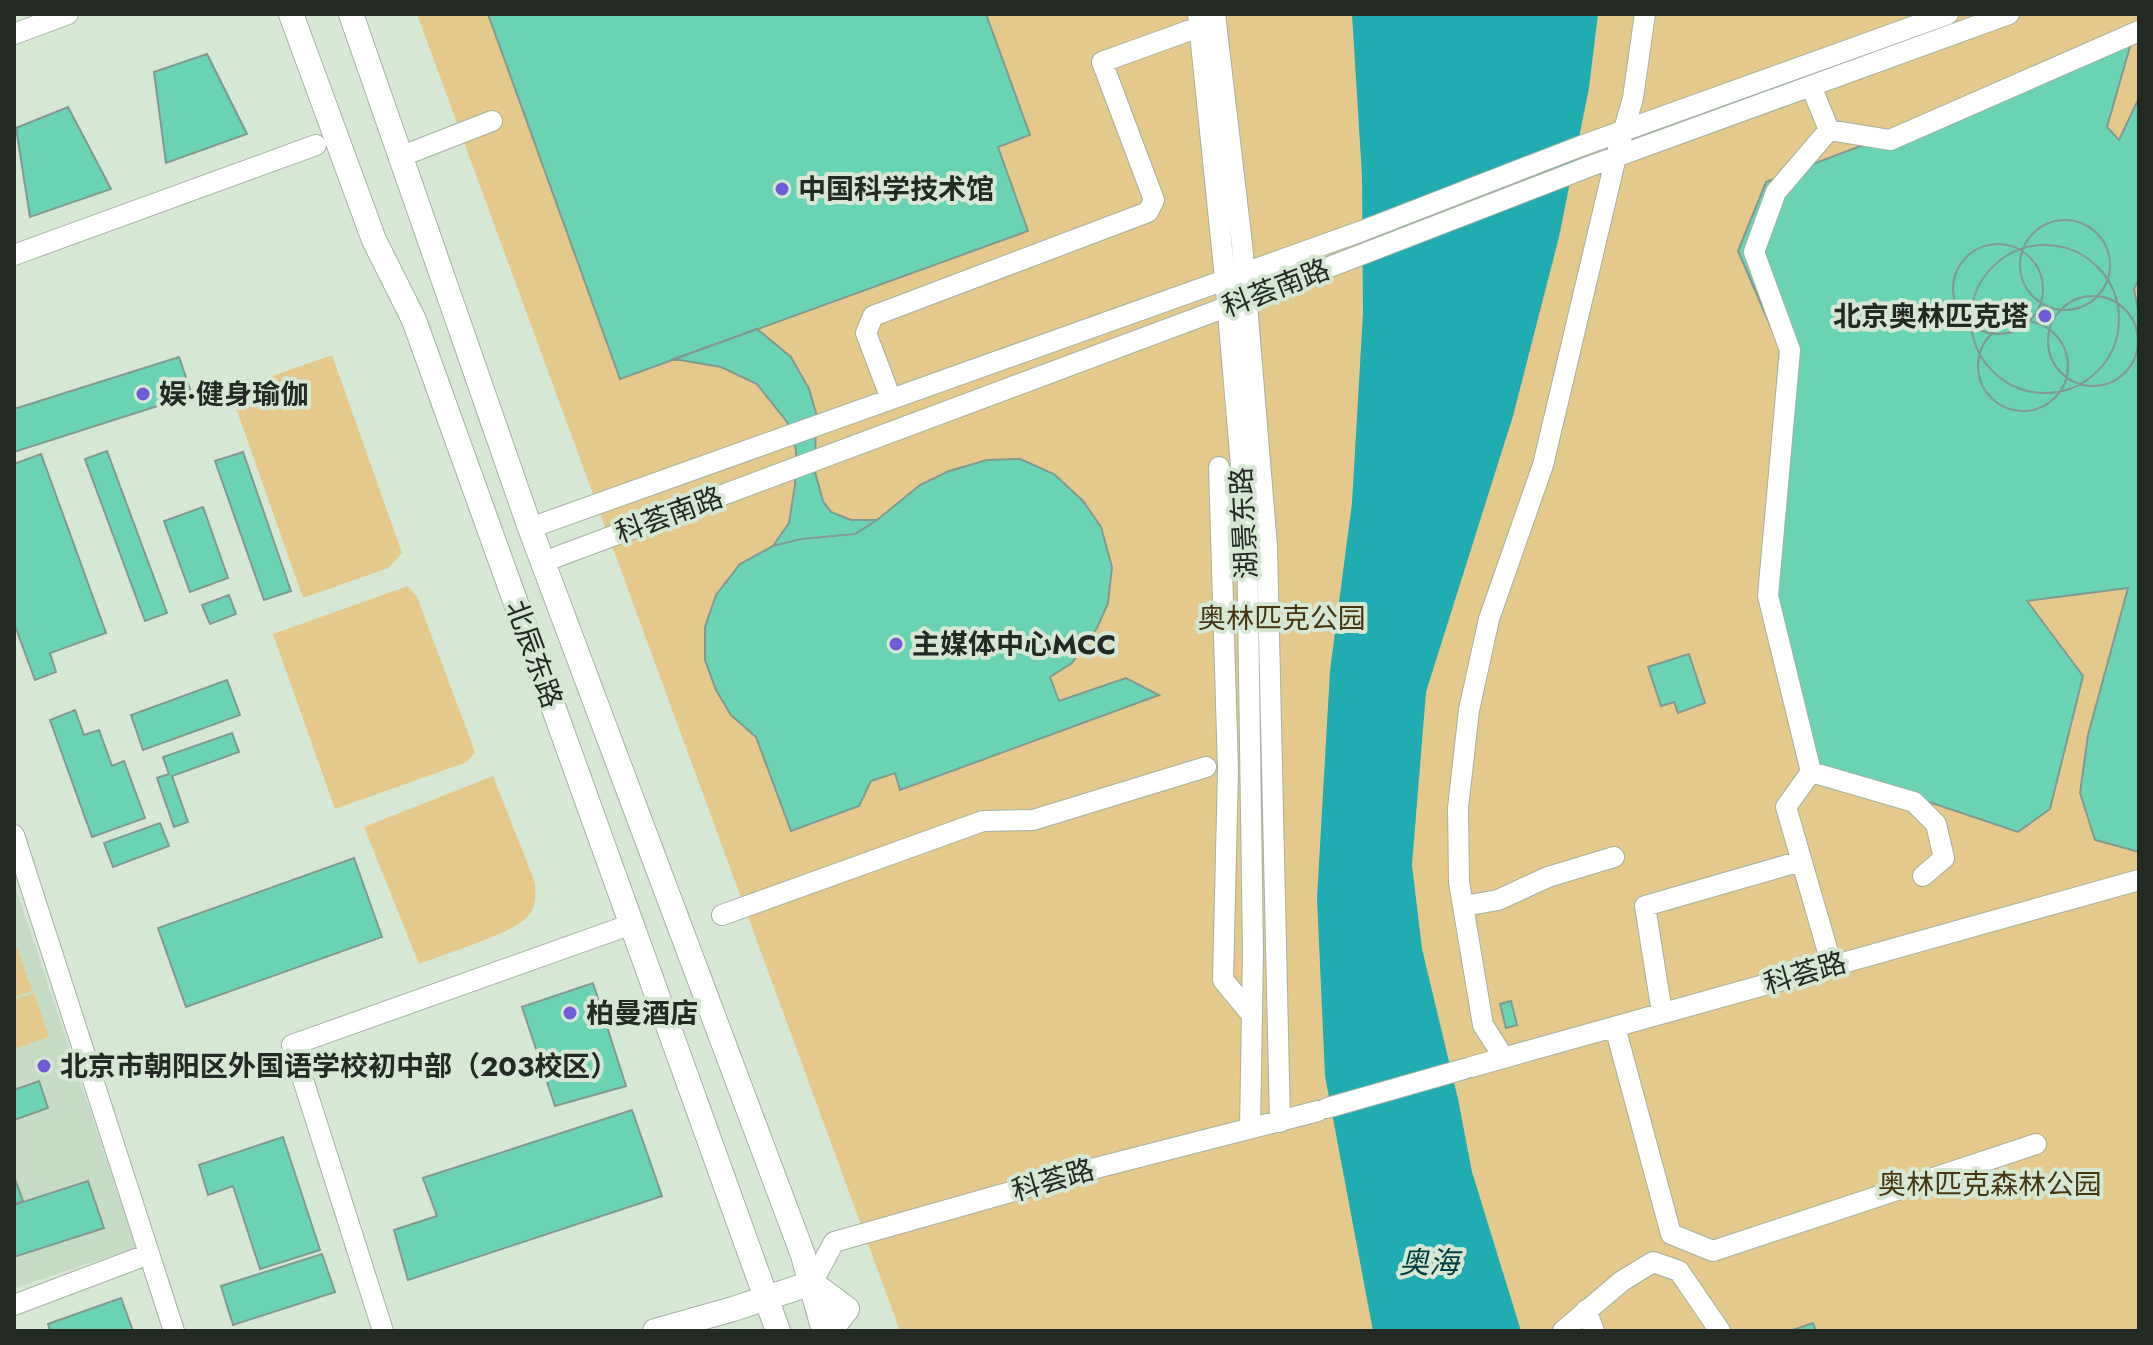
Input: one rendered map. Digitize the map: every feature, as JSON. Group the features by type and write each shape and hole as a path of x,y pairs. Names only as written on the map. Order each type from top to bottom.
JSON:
{"main road":[{"name":"北辰东路","path":"291,14 374,240 414,320 778,1331"},
{"name":"北辰东路","path":"351,14 530,528 812,1283"},
{"path":"655,1331 812,1283 847,1309 827,1331"}],"street":[{"path":"14,34 68,14"},
{"path":"1504,1058 1483,1025 1459,882 1458,808 1469,710 1489,619 1543,465 1616,157 1633,98 1645,14"},
{"name":"科荟南路","path":"530,528 1362,231 1581,146 1948,14"},
{"name":"科荟南路","path":"543,562 1367,254 1575,172 2009,14"},
{"path":"891,399 866,333 873,316 1148,212 1154,200 1102,62 1204,18"},
{"name":"湖景东路","path":"1204,18 1234,275 1247,536 1252,1015 1250,1129"},
{"path":"1829,130 1890,140 2139,31"},
{"path":"1811,86 1829,130"},
{"path":"402,156 492,121"},
{"path":"1829,130 1776,192 1754,252 1790,350 1768,596 1811,772 1786,807 1832,966"},
{"path":"14,255 316,145"},
{"name":"湖景东路","path":"1236,303 1267,546 1280,1122"},
{"path":"1219,467 1228,770 1223,980 1252,1015"},
{"path":"722,915 983,821 1033,820 1206,767"},
{"path":"1811,772 1914,802 1936,824 1944,858 1923,876"},
{"path":"14,835 174,1331"},
{"path":"1464,906 1498,900 1548,877 1614,857"},
{"path":"1662,1013 1645,906 1801,861"},
{"name":"科荟路","path":"812,1283 834,1242 1092,1169 1280,1122 2139,880"},
{"path":"383,1331 292,1045 632,924"},
{"path":"1615,1027 1671,1234 1713,1251 2036,1144"},
{"path":"1251,1043 1264,1050 1278,1044"},
{"path":"14,1305 149,1254"},
{"path":"1564,1330 1622,1281 1653,1262 1679,1271 1720,1331"},
{"path":"1586,1310 1594,1331"}],"shaded area":[{"name":"北京市朝阳区外国语学校初中部（203校区）","path":"14,883 136,1248 14,1288"}],"green space":[{"name":"奥林匹克公园","path":"417,14 2139,14 2139,1331 900,1331"},
{"path":"332,355 402,553 388,568 303,598 230,391"},
{"path":"408,586 417,597 475,752 467,762 335,809 273,634"},
{"path":"493,776 534,880 533,908 528,916 508,930 419,964 364,827"},
{"path":"17,947 32,991 14,997 14,948"},
{"path":"34,993 49,1037 14,1049 14,1000"}],"water":[{"name":"奥海","path":"1352,14 1598,14 1589,88 1559,237 1513,416 1426,692 1412,865 1422,949 1472,1172 1521,1331 1373,1331 1325,1076 1317,898 1330,671 1352,503 1363,313 1362,176"}],"building":[{"name":"中国科学技术馆","path":"488,14 986,14 1030,135 998,147 1028,231 620,379"},
{"path":"2131,43 2107,127 2119,140 2139,98 2139,279 2134,289 2139,315 2139,852 2095,840 2080,793 2088,735 2128,588 2027,601 2083,676 2050,809 2018,832 1798,758 1761,593 1780,348 1738,251 1766,182"},
{"path":"207,54 247,134 166,163 154,72"},
{"path":"68,107 111,189 30,217 16,128"},
{"path":"2065,220 2082,223 2097,233 2107,248 2110,265 2107,282 2097,297 2082,307 2065,310 2048,307 2033,297 2023,282 2020,265 2023,248 2033,233 2048,223"},
{"path":"1998,244 2015,247 2030,257 2040,272 2043,289 2040,306 2030,321 2015,331 1998,334 1981,331 1966,321 1956,306 1953,289 1956,272 1966,257 1981,247"},
{"name":"北京奥林匹克塔","path":"2045,245 2073,251 2097,267 2113,291 2119,319 2113,347 2097,371 2073,387 2045,393 2017,387 1993,371 1977,347 1971,319 1977,291 1993,267 2017,251"},
{"path":"2093,296 2110,299 2125,309 2135,324 2138,341 2135,358 2125,373 2110,383 2093,386 2076,383 2061,373 2051,358 2048,341 2051,324 2061,309 2076,299"},
{"path":"2023,321 2040,324 2055,334 2065,349 2068,366 2065,383 2055,398 2040,408 2023,411 2006,408 1991,398 1981,383 1978,366 1981,349 1991,334 2006,324"},
{"path":"757,329 791,357 809,389 816,413 815,472 823,501 831,512 851,520 877,520 855,534 801,539 773,546 789,523 795,485 796,450 787,422 757,384 721,367 674,359"},
{"path":"179,357 192,395 14,452 14,409"},
{"path":"107,451 167,613 145,621 85,459"},
{"path":"243,452 291,591 264,600 215,461"},
{"path":"41,454 106,633 50,653 56,672 35,680 14,623 14,464"},
{"name":"主媒体中心MCC","path":"1020,459 1054,474 1083,501 1101,527 1112,567 1108,603 1097,628 1072,663 1050,677 1059,701 1126,678 1159,695 900,790 895,773 871,781 859,806 791,831 756,737 731,715 716,690 705,660 705,627 716,595 740,564 773,546 801,539 855,534 920,485 949,471 987,460"},
{"path":"203,507 228,578 190,592 164,521"},
{"path":"229,595 236,614 210,624 202,605"},
{"path":"1689,654 1705,703 1678,713 1674,702 1661,706 1648,667"},
{"path":"227,680 240,715 143,750 131,715"},
{"path":"75,710 84,735 99,730 112,766 124,761 145,818 92,837 50,720"},
{"path":"232,733 239,752 172,776 188,822 174,827 157,778 169,774 163,757"},
{"path":"160,823 169,846 113,867 104,843"},
{"path":"354,858 382,937 186,1007 158,928"},
{"path":"593,983 626,1086 555,1106 522,1007"},
{"path":"1511,1001 1517,1025 1506,1028 1500,1004"},
{"path":"39,1081 48,1108 14,1120 14,1090"},
{"path":"632,1110 662,1196 408,1280 394,1230 437,1216 423,1178"},
{"path":"283,1137 320,1250 260,1269 233,1186 208,1195 199,1165"},
{"path":"14,1176 23,1201 14,1204"},
{"path":"88,1181 104,1228 14,1257 14,1205"},
{"path":"322,1254 335,1292 233,1325 221,1286"},
{"path":"121,1298 133,1331 50,1331 48,1324"},
{"path":"1813,1323 1816,1331 1790,1331"}],"place":[{"name":"中国科学技术馆","path":"782,189"},
{"name":"北京奥林匹克塔","path":"2045,316"},
{"name":"娱·健身瑜伽","path":"143,394"},
{"name":"主媒体中心MCC","path":"896,644"},
{"name":"柏曼酒店","path":"570,1013"},
{"name":"北京市朝阳区外国语学校初中部（203校区）","path":"44,1066"}],"park label":[{"name":"奥林匹克森林公园","path":"1990,1184"}]}
